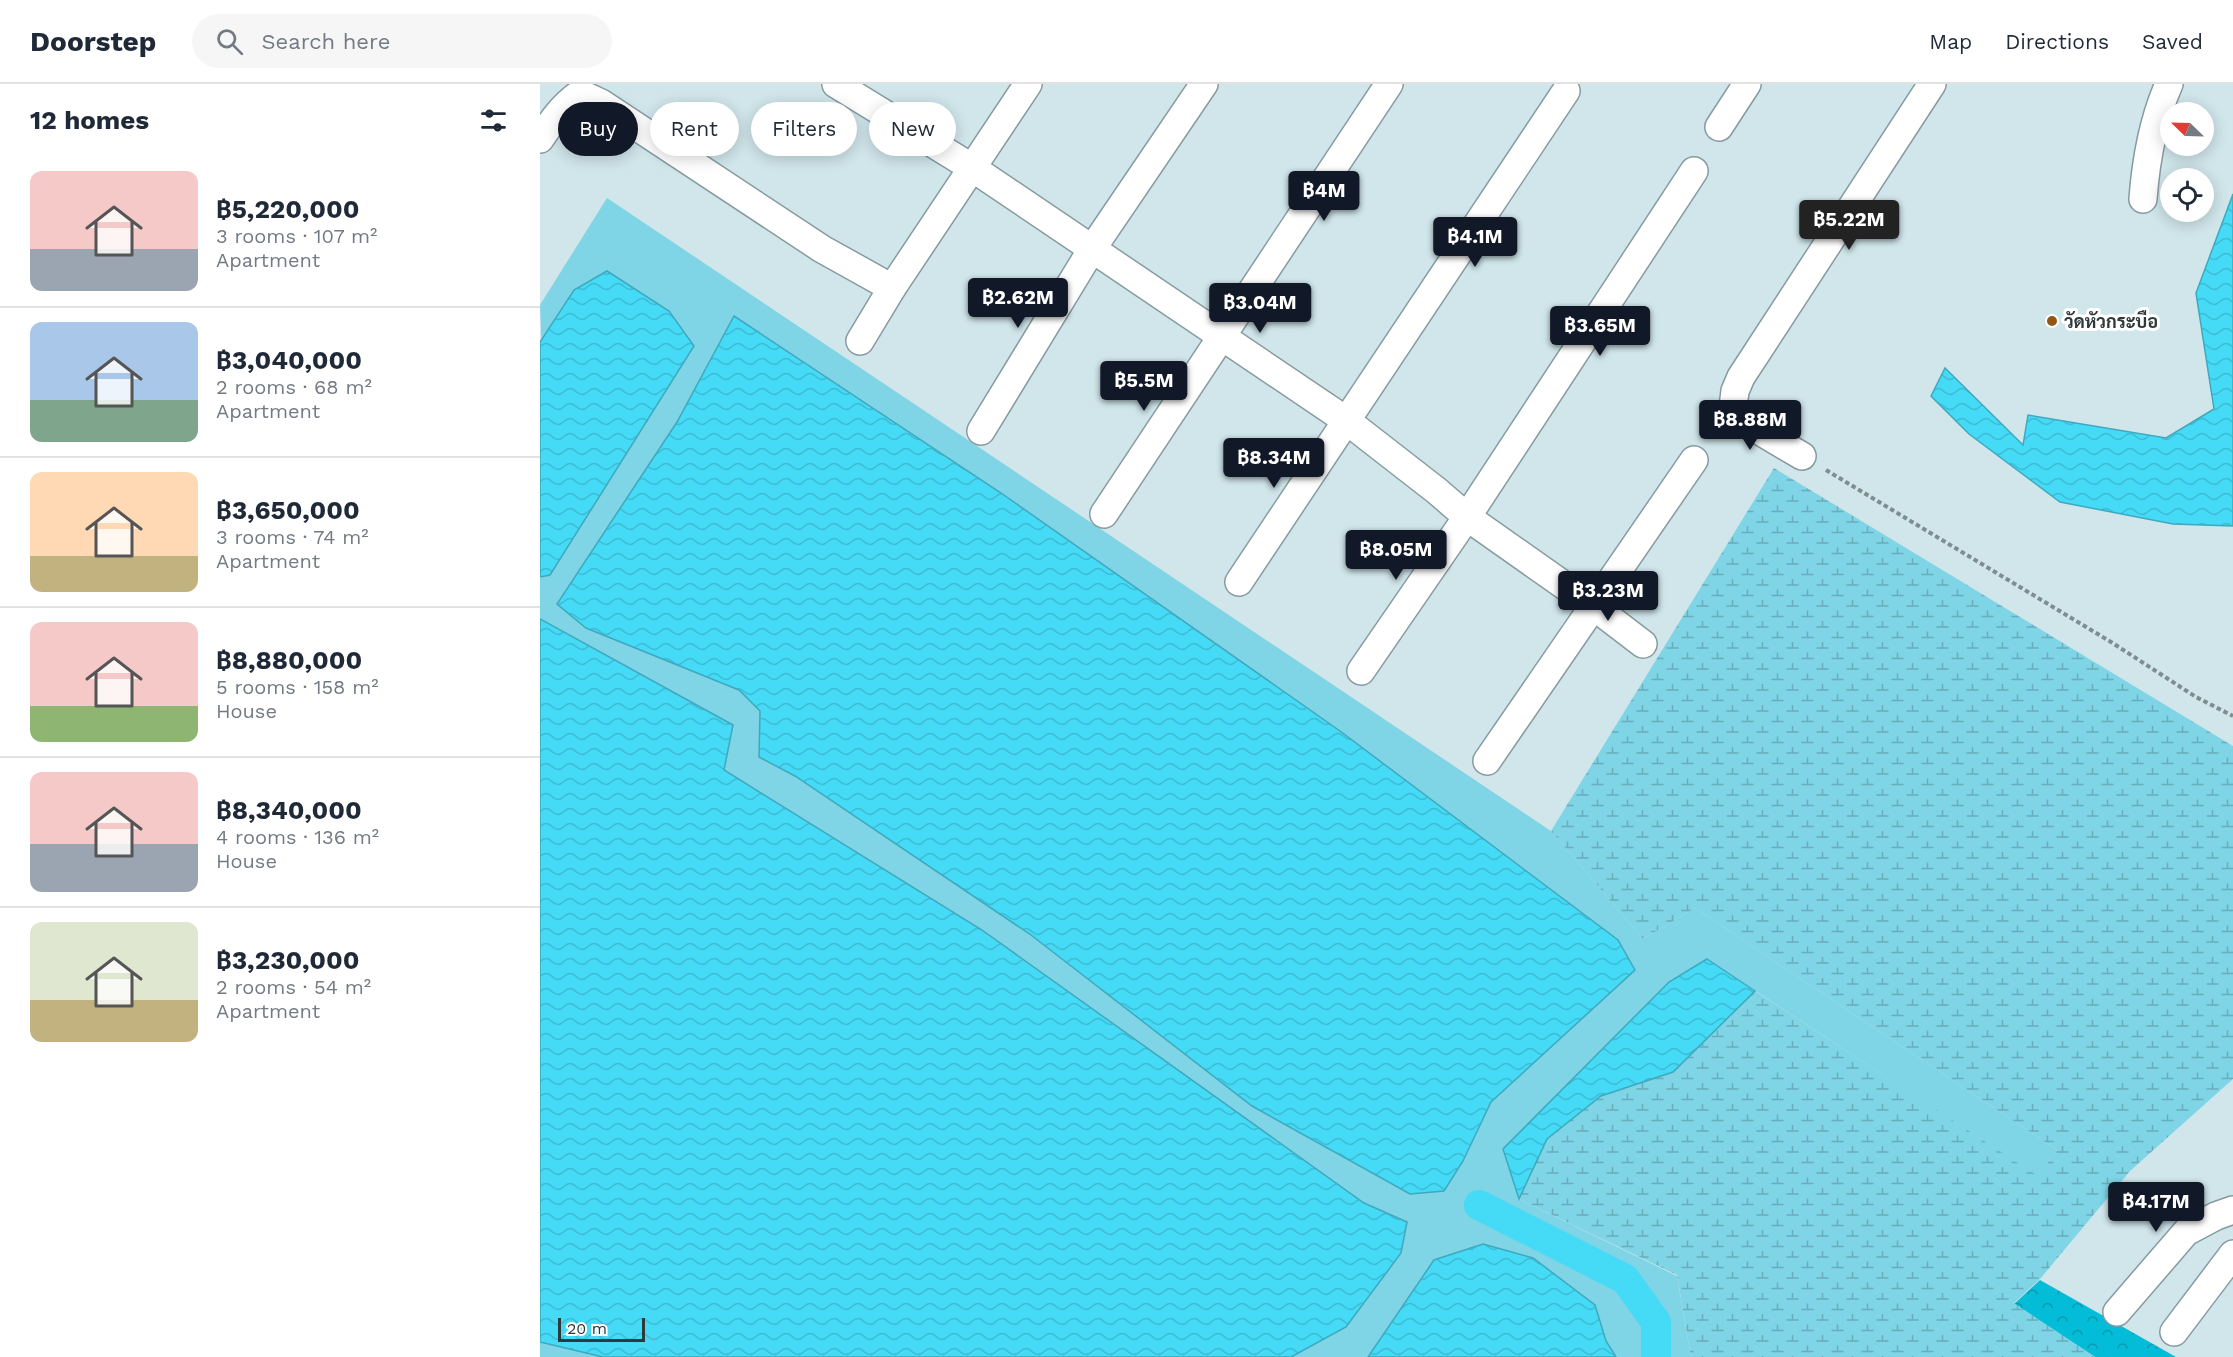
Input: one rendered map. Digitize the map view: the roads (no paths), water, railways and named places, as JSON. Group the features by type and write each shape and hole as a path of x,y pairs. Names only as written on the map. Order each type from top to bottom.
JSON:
{"street":[{"path":"836,84 971,167 1222,334 1347,421 1437,490 1467,517 1643,644"},
{"path":"860,341 971,167 1028,84"},
{"path":"981,431 1092,249 1204,84"},
{"path":"1104,514 1389,84"},
{"path":"1719,127 1747,84"},
{"path":"1802,456 1742,418 1733,407 1735,391 1741,377 1932,84"},
{"path":"2143,199 2150,146 2159,106 2169,84"},
{"path":"1239,582 1566,91"},
{"path":"540,139 566,104 578,95 588,97 601,103 822,249 892,288"},
{"path":"1361,671 1467,517 1695,171"},
{"path":"1486,760 1694,460"},
{"path":"2117,1312 2186,1232 2233,1210"},
{"path":"2174,1332 2233,1254"}],"water":[{"path":"2233,194 2233,526 2173,524 2060,502 1969,434 1931,396 1945,368 2023,445 2028,415 2166,438 2214,409 2196,293"},
{"path":"607,271 669,311 694,346 550,575 540,577 540,342 574,290"},
{"path":"734,316 1001,493 1340,731 1618,940 1635,970 1491,1102 1463,1161 1444,1191 1410,1194 1252,1106 1031,935 795,776 759,757 760,711 739,690 586,628 557,604 677,422"},
{"path":"540,619 733,725 724,770 982,930 1364,1203 1407,1222 1401,1253 1346,1327 1291,1357 603,1357 540,1342"},
{"path":"1707,959 1755,991 1673,1072 1601,1096 1547,1139 1519,1199 1503,1149 1669,982"},
{"path":"1483,1244 1533,1258 1595,1305 1606,1341 1616,1357 1368,1357 1434,1260"}],"waterway":[{"path":"1479,1205 1625,1279 1656,1322 1656,1357"}],"place":[{"name":"วัดหัวกระบือ","path":"2052,321"}]}
